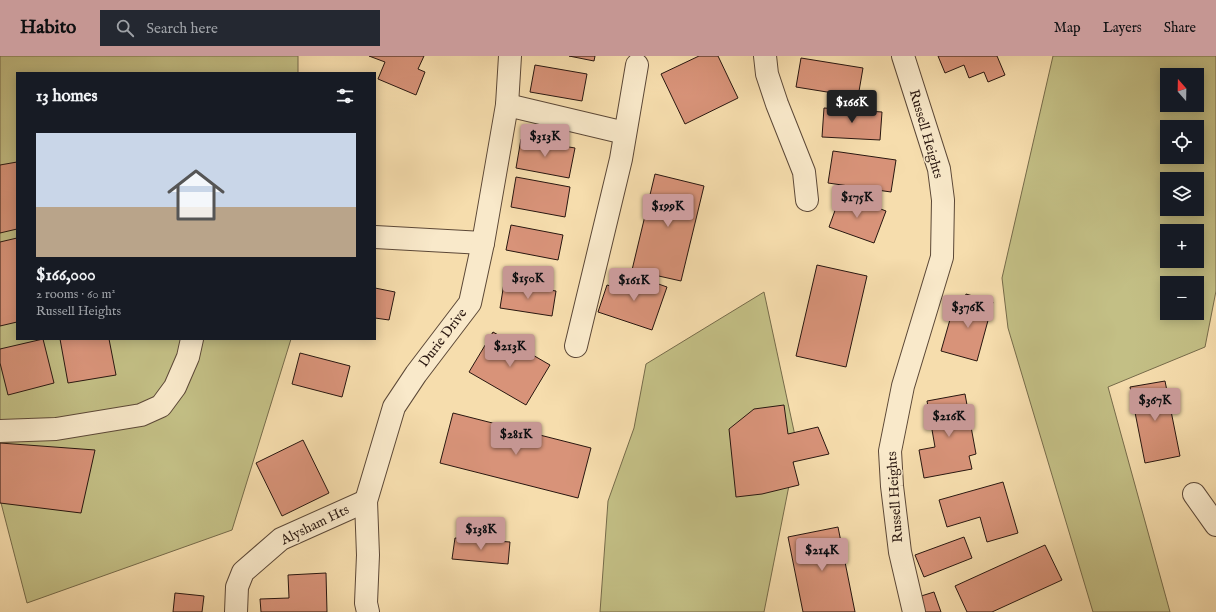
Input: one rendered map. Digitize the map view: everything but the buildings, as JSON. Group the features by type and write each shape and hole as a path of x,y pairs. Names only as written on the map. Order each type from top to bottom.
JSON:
{"street":[{"name":"Durie Drive","path":"368,612 366,603 368,555 366,501 394,407 416,374 470,303 483,243 507,105 510,56"},
{"path":"765,56 768,74 777,104 804,172 807,200"},
{"name":"Russell Heights","path":"903,56 939,169 943,200 942,257 903,386 890,451 892,486 900,552 914,612"},
{"path":"576,346 621,159 637,65"},
{"path":"507,105 625,133"},
{"path":"376,237 483,243"},
{"path":"0,431 56,429 141,415 161,406 175,387 188,357 192,340"},
{"path":"1194,494 1216,525"},
{"name":"Alysham Hts","path":"236,612 237,587 243,572 281,540 366,501"}],"shaded area":[{"path":"0,56 298,56 298,72 16,72 16,340 291,340 232,530 27,603 0,499"},
{"path":"1053,56 1216,56 1216,291 1205,347 1108,387 1170,612 1093,612 1008,328 1002,278"},
{"path":"764,292 797,445 764,612 600,612 608,501 634,428 646,364"}]}
